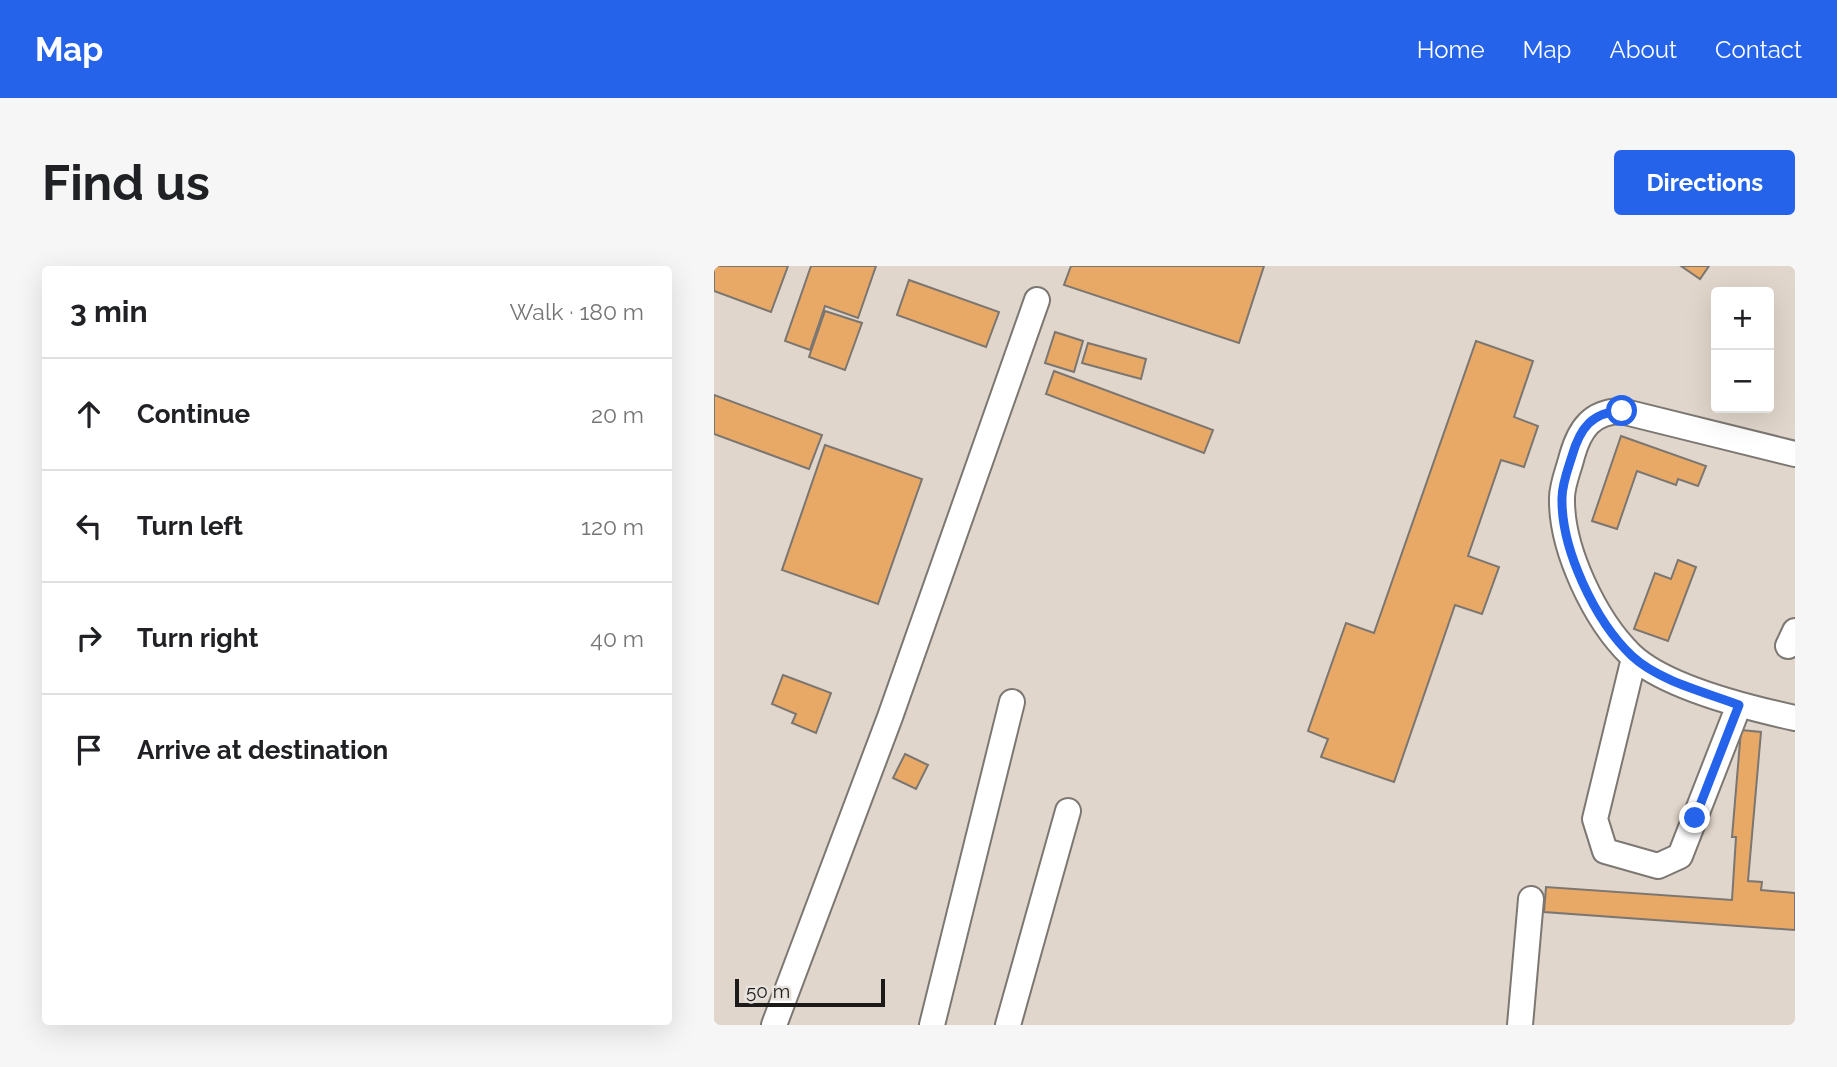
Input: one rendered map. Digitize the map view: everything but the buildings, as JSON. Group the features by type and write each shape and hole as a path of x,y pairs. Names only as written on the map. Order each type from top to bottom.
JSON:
{"street":[{"path":"774,1025 890,717 1037,300"},
{"path":"1795,454 1622,411 1603,412 1588,421 1577,439 1561,495 1564,535 1579,575 1613,636 1634,658 1657,672 1739,705 1795,718"},
{"path":"1634,658 1595,819 1605,851 1629,861 1658,866 1680,856 1739,705"},
{"path":"932,1025 1012,702"},
{"path":"1008,1025 1068,811"},
{"path":"1520,1025 1531,899"}],"shaded area":[{"path":"714,266 1795,266 1795,1025 714,1025"}],"route":[{"path":"1622,411 1603,412 1588,421 1577,439 1561,495 1564,535 1579,575 1613,636 1634,658 1657,672 1739,705 1695,818"}]}
